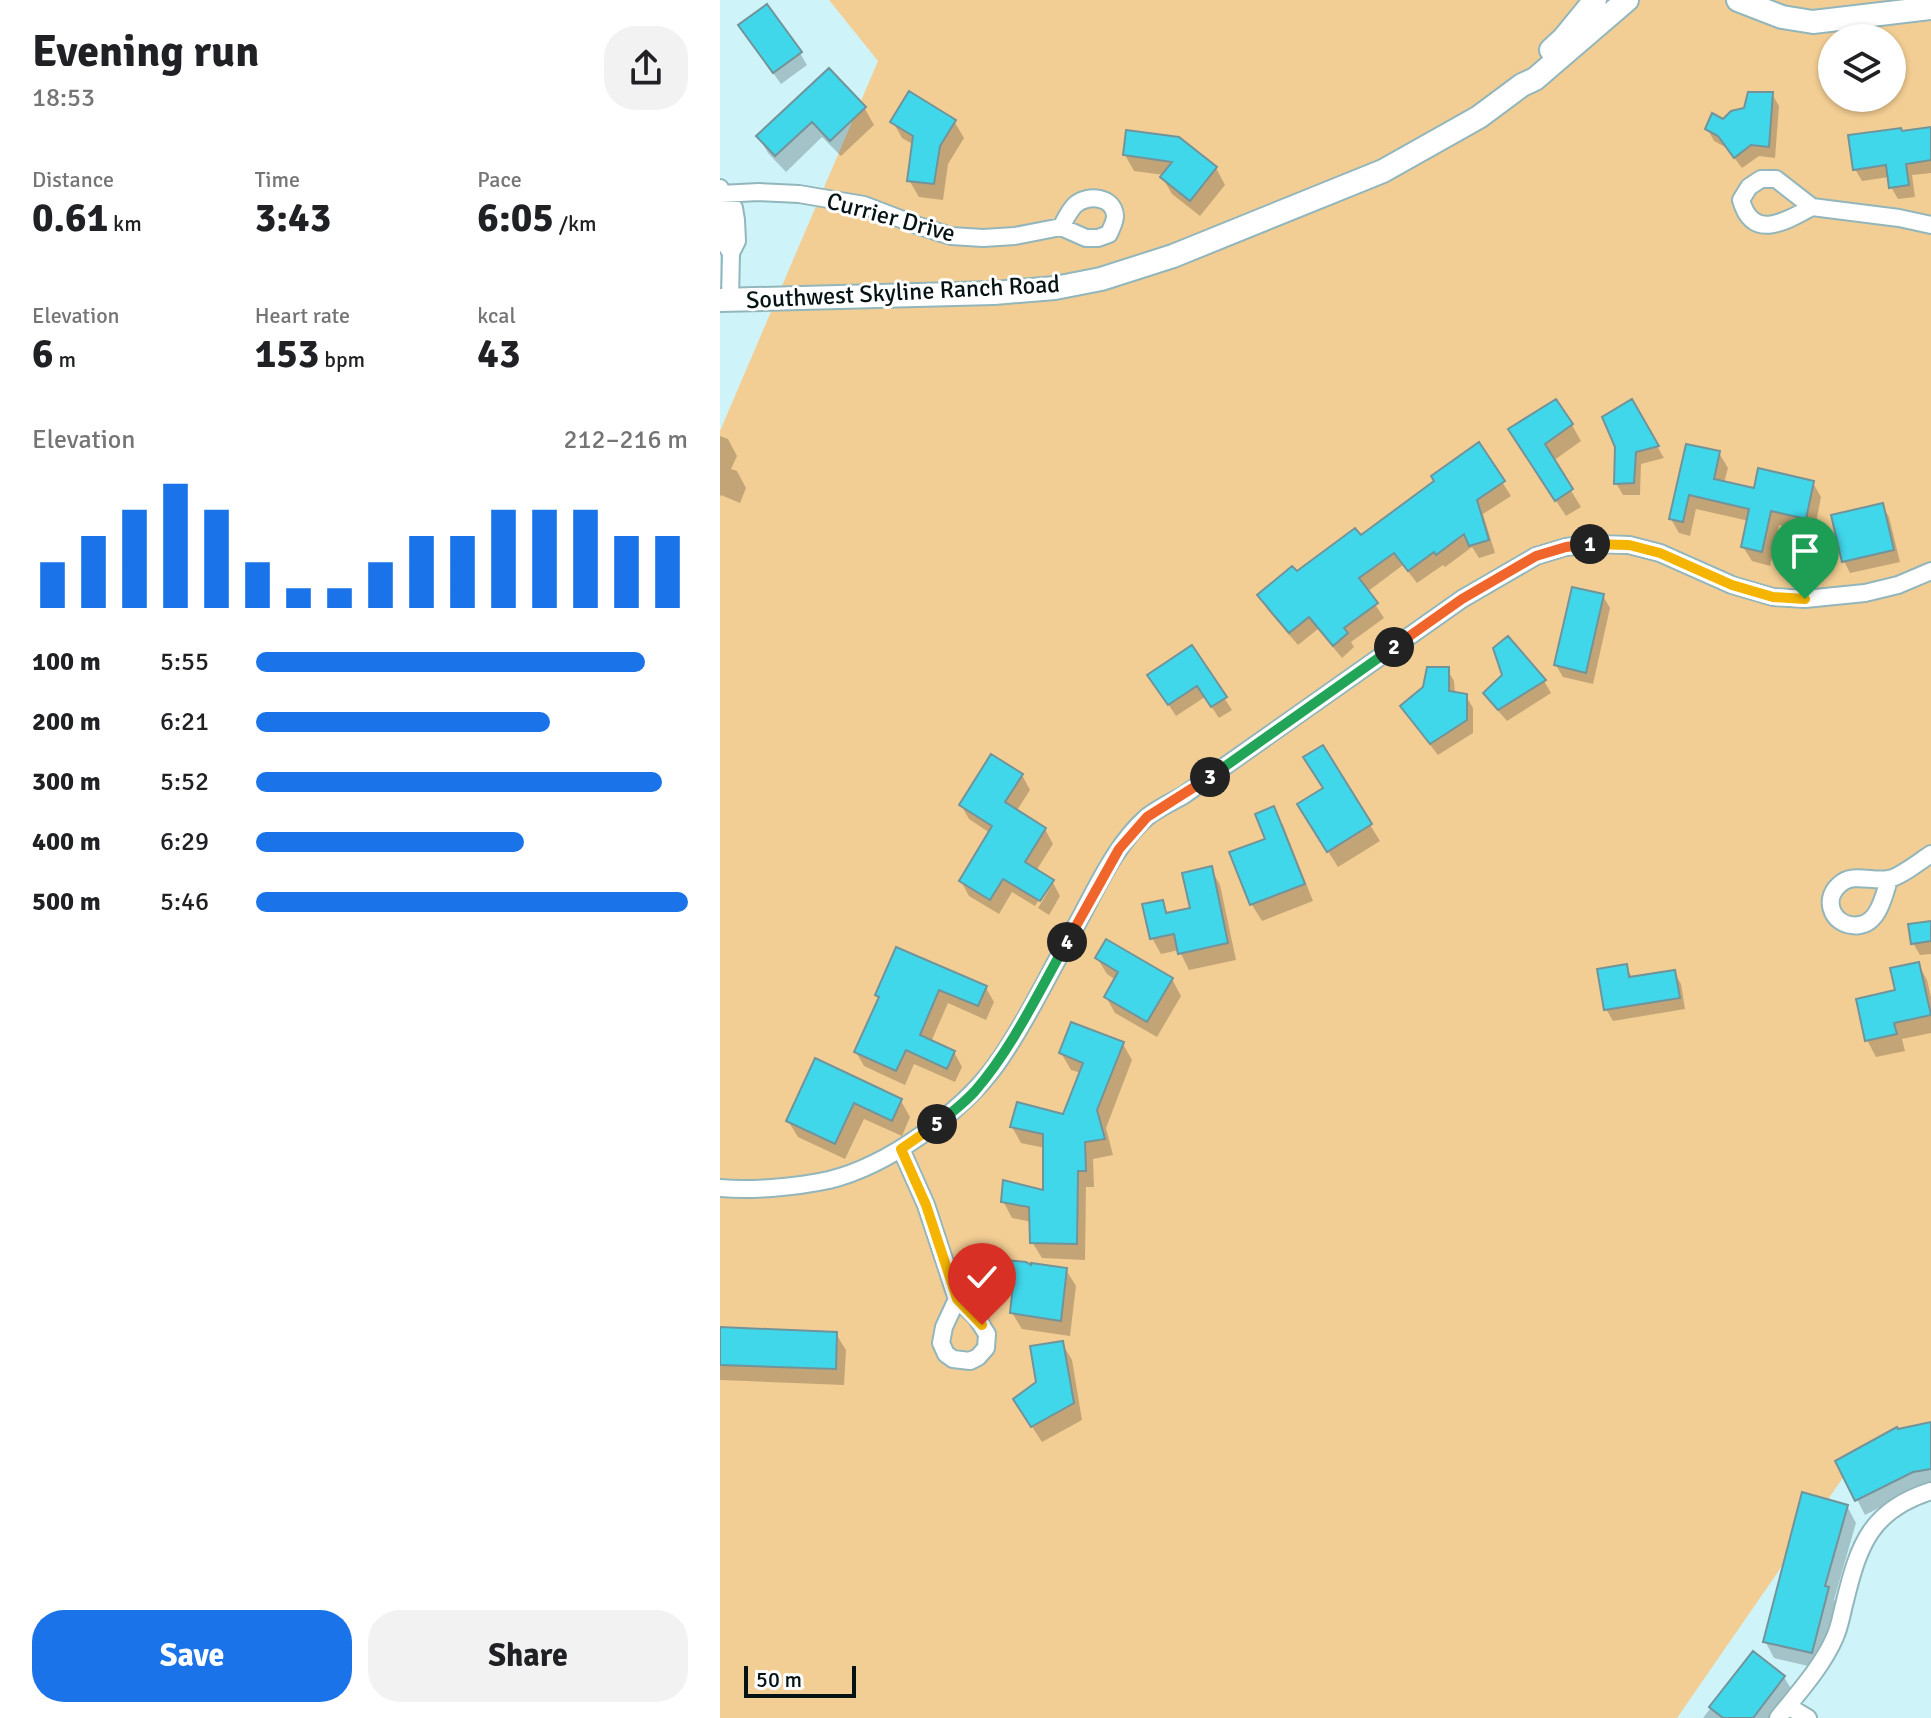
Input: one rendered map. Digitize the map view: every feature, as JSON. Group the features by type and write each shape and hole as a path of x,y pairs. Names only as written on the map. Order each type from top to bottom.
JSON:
{"street":[{"path":"1522,85 1528,73 1564,38 1595,0"},
{"path":"1522,85 1544,72 1627,0"},
{"path":"1738,0 1782,17 1813,22 1931,8"},
{"path":"1780,0 1833,18"},
{"name":"Southwest Skyline Ranch Road","path":"725,300 994,293 1055,288 1101,279 1173,256 1383,171 1479,117 1522,85"},
{"path":"721,194 734,208 737,241 731,253 725,300"},
{"name":"Currier Drive","path":"721,194 799,194 864,205 951,236 1015,236 1061,227"},
{"path":"1812,207 1931,225"},
{"path":"720,211 723,240 731,253"},
{"path":"720,1188 830,1180 901,1149 939,1123 972,1094 996,1065 1119,849 1147,817 1184,795 1462,599 1536,556 1591,544 1629,545 1660,553 1732,585 1773,597 1805,599 1865,593 1898,585 1931,571"},
{"path":"1889,880 1931,854"},
{"path":"901,1149 926,1205 957,1299"},
{"path":"1808,1718 1783,1712 1819,1665 1835,1636 1863,1542 1877,1522 1894,1509 1914,1496 1931,1491"}],"shaded area":[{"path":"829,0 1931,0 1931,1435 1867,1443 1677,1718 720,1718 720,431 878,61"}],"building":[{"path":"767,4 802,52 773,73 738,25"},
{"path":"829,68 866,107 830,141 812,122 775,156 756,136"},
{"path":"909,91 956,120 940,146 934,184 907,181 913,136 890,122"},
{"path":"1748,92 1773,92 1769,147 1751,145 1734,158 1718,136 1705,129 1712,113 1723,119 1731,111 1744,108"},
{"path":"1931,127 1931,160 1906,164 1909,185 1889,188 1886,165 1853,170 1848,135"},
{"path":"1126,130 1179,137 1217,167 1190,201 1160,177 1172,162 1123,155"},
{"path":"1556,399 1573,424 1545,444 1573,489 1555,501 1508,429"},
{"path":"1632,399 1659,446 1636,452 1634,483 1614,484 1615,447 1602,417"},
{"path":"1479,442 1505,481 1477,500 1489,540 1469,546 1464,534 1408,571 1394,553 1359,578 1378,603 1344,628 1348,633 1333,646 1309,617 1289,633 1257,595 1292,566 1297,571 1355,528 1361,535 1434,481 1431,476"},
{"path":"1686,444 1720,451 1714,479 1754,488 1758,468 1814,481 1806,519 1771,511 1762,552 1741,547 1749,509 1689,495 1683,522 1669,519"},
{"path":"1883,503 1894,550 1842,562 1831,515"},
{"path":"1572,587 1604,594 1586,673 1554,665"},
{"path":"1508,636 1546,680 1498,710 1483,693 1502,675 1493,648"},
{"path":"1192,645 1227,697 1211,707 1197,686 1168,705 1147,675"},
{"path":"1427,667 1449,667 1449,691 1467,694 1467,720 1430,744 1400,706 1423,687"},
{"path":"1323,745 1372,824 1327,852 1297,804 1323,788 1303,757"},
{"path":"991,754 1023,774 1005,802 1046,828 1025,862 1054,880 1040,901 1003,879 990,900 959,881 992,826 959,805"},
{"path":"1274,806 1305,884 1250,905 1229,852 1265,839 1255,814"},
{"path":"1212,866 1228,943 1178,954 1174,934 1150,939 1142,904 1163,900 1166,913 1190,908 1182,873"},
{"path":"1931,921 1931,941 1911,944 1908,924"},
{"path":"1106,939 1173,978 1147,1022 1104,997 1118,972 1095,958"},
{"path":"896,947 987,986 978,1006 939,990 920,1035 955,1051 947,1069 906,1050 896,1071 854,1052 879,997 875,995"},
{"path":"1919,962 1931,1015 1894,1023 1897,1034 1865,1041 1856,999 1895,990 1890,968"},
{"path":"1627,964 1629,977 1675,970 1680,998 1604,1010 1597,969"},
{"path":"1071,1022 1124,1042 1097,1110 1105,1139 1085,1142 1086,1171 1078,1171 1077,1244 1030,1243 1029,1207 1001,1202 1003,1180 1043,1190 1043,1134 1010,1127 1017,1102 1063,1114 1083,1063 1059,1053"},
{"path":"815,1058 902,1099 892,1121 854,1103 835,1144 786,1121"},
{"path":"996,1259 1067,1268 1061,1321 1010,1313 1013,1285 989,1271"},
{"path":"720,1327 837,1332 836,1369 720,1365"},
{"path":"1063,1341 1074,1403 1031,1427 1013,1399 1036,1382 1030,1346"},
{"path":"1931,1422 1931,1469 1913,1472 1855,1501 1835,1461 1897,1427"},
{"path":"1802,1492 1848,1505 1825,1586 1829,1587 1812,1653 1763,1642"},
{"path":"1753,1651 1785,1676 1753,1718 1723,1718 1709,1707"}],"route":[{"path":"982,1325 957,1299 926,1205 901,1149 939,1123 972,1094 996,1065 1119,849 1147,817 1184,795 1462,599 1536,556 1591,544 1629,545 1660,553 1732,585 1773,597 1805,599"}]}
